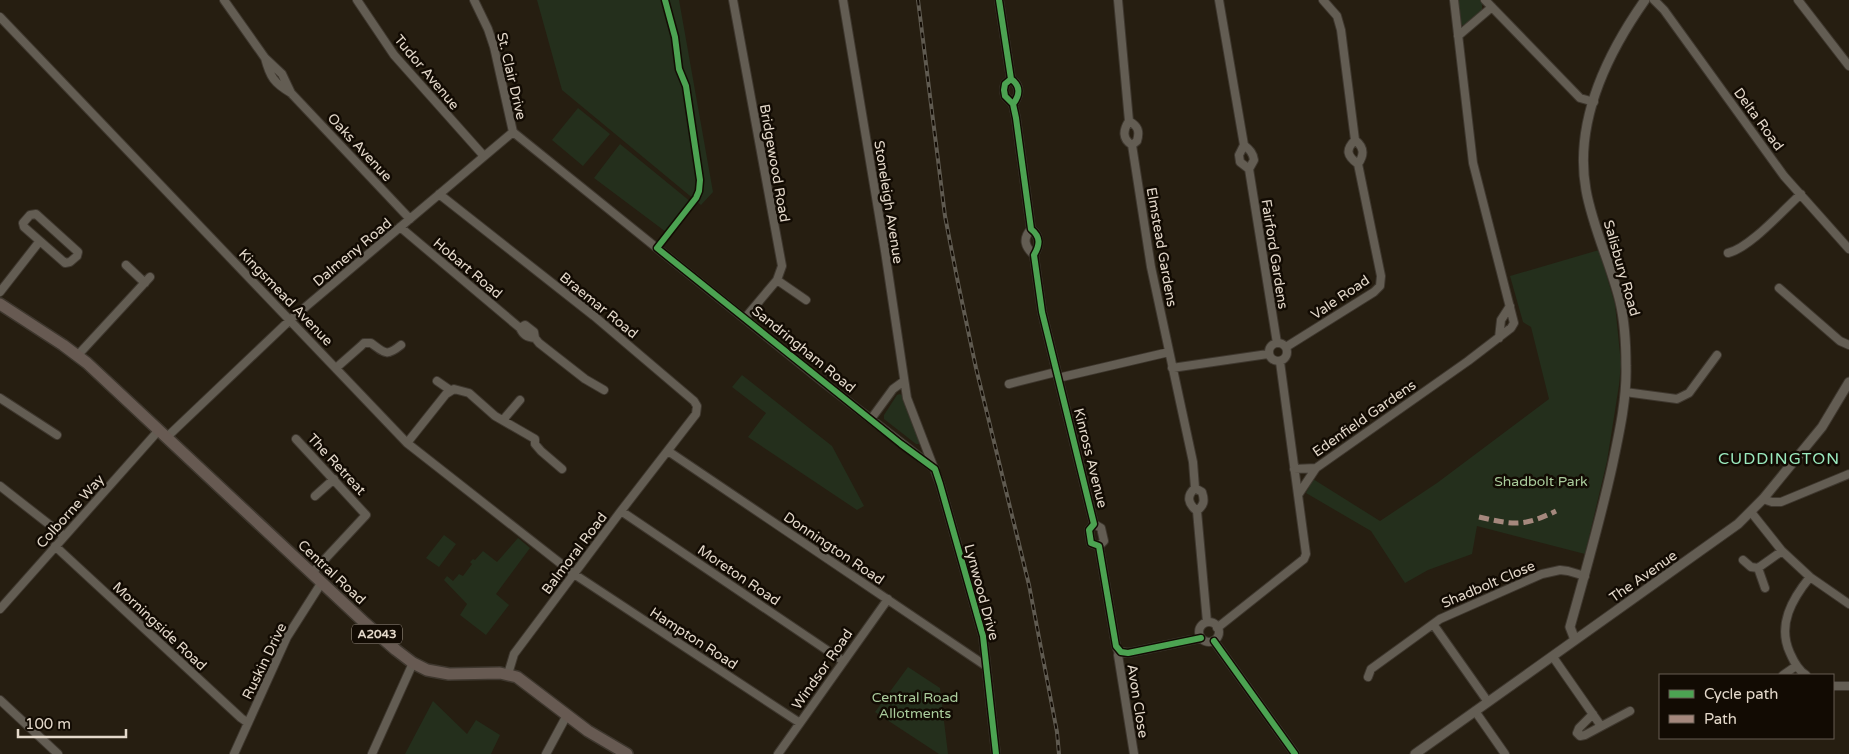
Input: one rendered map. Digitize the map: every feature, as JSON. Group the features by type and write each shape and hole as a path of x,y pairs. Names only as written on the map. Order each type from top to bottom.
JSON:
{"main road":[{"name":"A2043","path":"0,304 77,356 163,433"},
{"name":"Central Road","path":"163,433 365,623 414,663 428,670 449,674 508,674 524,680 567,715 627,754"}],"street":[{"name":"Oaks Avenue","path":"224,0 265,58 273,80 291,92 410,219"},
{"name":"Tudor Avenue","path":"357,0 394,55 483,156"},
{"name":"St. Clair Drive","path":"474,0 488,29 494,47 513,132"},
{"name":"Bridgewood Road","path":"733,0 782,266 777,280"},
{"name":"Stoneleigh Avenue","path":"843,0 885,251 904,381 911,408"},
{"path":"999,0 1011,79 1018,87 1019,93 1013,104 1031,229 1036,233 1039,240 1039,247 1034,255 1028,249 1025,242 1025,235 1031,229"},
{"name":"Elmstead Gardens","path":"1118,0 1129,121 1124,130 1125,138 1132,145 1151,267 1193,462 1195,488"},
{"name":"Fairford Gardens","path":"1219,0 1244,145 1239,155 1240,162 1249,169"},
{"name":"Vale Road","path":"1323,0 1337,16 1341,30 1355,140 1364,151 1363,157 1358,164"},
{"name":"Edenfield Gardens","path":"1298,495 1316,468 1468,361 1499,338 1514,323 1473,163 1454,0"},
{"path":"1485,0 1580,98 1594,102"},
{"name":"Salisbury Road","path":"1575,640 1570,627 1609,482 1625,392 1626,335 1620,304 1593,218 1584,173 1584,144 1594,102 1618,43 1645,0"},
{"name":"Delta Road","path":"1654,0 1664,10 1784,176 1849,249"},
{"path":"1798,0 1849,66"},
{"path":"1458,36 1492,7"},
{"name":"Kingsmead Avenue","path":"0,17 407,443 574,574"},
{"path":"1011,79 1005,84 1004,90 1005,96 1013,104"},
{"name":"Elmstead Gardens","path":"1129,121 1136,124 1138,128 1137,141 1132,145"},
{"name":"Dalmeny Road","path":"163,433 290,320 513,132"},
{"name":"Sandringham Road","path":"513,132 935,469"},
{"name":"Vale Road","path":"1286,347 1374,292 1380,286 1381,276 1358,164 1352,160 1348,153 1349,146 1355,140"},
{"name":"Fairford Gardens","path":"1244,145 1252,152 1254,160 1249,169 1277,343"},
{"name":"Braemar Road","path":"439,194 594,316 694,401 697,406 696,414 668,451"},
{"path":"1728,253 1737,251 1751,240 1801,194"},
{"path":"36,214 78,252 78,256 65,263 39,242 24,227 23,223 30,215 36,214"},
{"name":"Hobart Road","path":"400,227 520,328 522,334 528,338 535,338 585,379 604,390"},
{"path":"0,292 39,242"},
{"name":"Kinross Avenue","path":"1034,255 1042,312 1060,389 1094,524 1101,528 1104,534 1104,540 1099,546 1116,646 1121,652"},
{"path":"77,356 147,280 126,265"},
{"path":"745,318 777,280 794,286 806,300"},
{"path":"1779,288 1840,341 1849,345"},
{"path":"1499,338 1501,320 1510,306"},
{"path":"336,368 364,344 371,343 385,353 393,351 401,344"},
{"path":"1268,354 1272,345 1277,343 1286,347 1287,355 1280,362"},
{"path":"1009,384 1169,352"},
{"path":"1268,354 1270,358 1280,362"},
{"path":"1172,368 1268,354"},
{"path":"1625,392 1677,399 1684,397 1717,355"},
{"path":"1217,628 1304,559 1306,554 1280,362"},
{"path":"437,381 450,390 458,389 469,393 495,416 537,436 535,444 562,469"},
{"path":"871,419 893,389 904,381"},
{"name":"The Avenue","path":"1415,754 1723,536 1751,512 1822,427 1849,382"},
{"path":"407,443 450,390"},
{"path":"0,398 57,435"},
{"path":"503,420 520,400"},
{"name":"Lynwood Drive","path":"911,408 935,469 983,636 996,754"},
{"name":"Colborne Way","path":"0,609 64,536 163,433"},
{"name":"The Retreat","path":"296,439 366,515 312,573"},
{"name":"Balmoral Road","path":"508,674 514,654 620,511 668,451"},
{"name":"Donnington Road","path":"668,451 986,666"},
{"path":"1294,469 1316,468"},
{"path":"1763,499 1781,502 1849,474"},
{"path":"315,496 334,479"},
{"path":"0,486 64,536"},
{"path":"1197,511 1203,506 1204,499 1202,492 1195,488 1190,492 1188,501 1197,511 1207,622"},
{"name":"Moreton Road","path":"620,511 843,661"},
{"path":"1751,512 1782,551 1810,577 1849,604"},
{"name":"Kinross Avenue","path":"1094,524 1089,530 1089,536 1091,543 1099,546"},
{"name":"Morningside Road","path":"55,546 248,723"},
{"path":"1743,560 1751,567 1758,568 1782,551"},
{"path":"1758,568 1765,588"},
{"name":"Shadbolt Close","path":"1368,677 1371,669 1440,619 1542,574 1568,570 1585,576"},
{"name":"Hampton Road","path":"574,574 800,723"},
{"path":"1805,674 1796,666 1787,646 1785,622 1799,591 1810,577"},
{"name":"Ruskin Drive","path":"234,754 287,637 322,582"},
{"name":"Windsor Road","path":"780,753 888,599"},
{"path":"1207,622 1214,624 1217,628 1218,632 1214,641"},
{"path":"1207,622 1201,627 1199,632 1201,638 1204,642 1214,641"},
{"path":"1433,624 1488,702"},
{"path":"1121,652 1128,653 1201,638"},
{"path":"1214,641 1295,754"},
{"name":"Avon Close","path":"1121,652 1118,655 1134,754"},
{"path":"1553,656 1602,726"},
{"path":"372,754 414,663"},
{"path":"1784,674 1796,666"},
{"path":"1834,686 1849,686"},
{"path":"0,700 58,754"},
{"path":"1475,711 1505,754"},
{"path":"1593,714 1579,728 1578,734 1582,736 1630,711"},
{"path":"546,754 567,715"}],"green space":[{"path":"537,0 679,0 713,192 701,205 562,90"},
{"path":"1458,0 1482,0 1482,10 1465,25 1461,25"},
{"path":"578,108 610,134 583,166 552,140"},
{"path":"620,144 691,202 666,232 594,178"},
{"name":"Shadbolt Park","path":"1599,250 1615,304 1621,364 1607,461 1585,554 1477,526 1472,554 1428,570 1405,583 1371,531 1306,493 1313,479 1380,521 1437,483 1549,399 1531,327 1523,322 1510,276"},
{"path":"742,375 832,446 864,506 857,510 748,437 766,413 732,387"},
{"path":"900,394 904,397 920,441 919,444 916,444 884,419 884,415 897,395"},
{"path":"444,535 456,544 439,567 426,558"},
{"path":"518,538 530,548 496,594 509,605 486,635 460,615 467,604 444,580 447,576 453,581 459,574 463,576 472,564 470,562 473,559 475,560 483,551 497,562"},
{"name":"Central Road Allotments","path":"908,667 940,688 948,754 939,754 875,712"},
{"path":"433,701 467,734 476,720 500,735 491,754 405,754"}],"railway":[{"path":"918,0 945,216 976,368 1029,585 1057,732 1059,754"}],"marked path":[{"path":"1479,517 1501,522 1518,523 1535,520 1556,511"}],"cycle path":[{"path":"665,0 675,37 679,69 686,86 700,180 696,198 657,248 901,444 935,469 983,636 996,754"},
{"path":"999,0 1011,79 1018,88 1017,97 1013,104"},
{"path":"1011,79 1005,84 1004,90 1005,96 1013,104 1031,229 1038,238 1034,255 1042,312 1094,524 1089,530 1091,543 1099,546 1116,646 1121,652 1128,653 1201,638"},
{"path":"1214,641 1295,754"}],"district":[{"name":"CUDDINGTON","path":"1779,458"}]}
